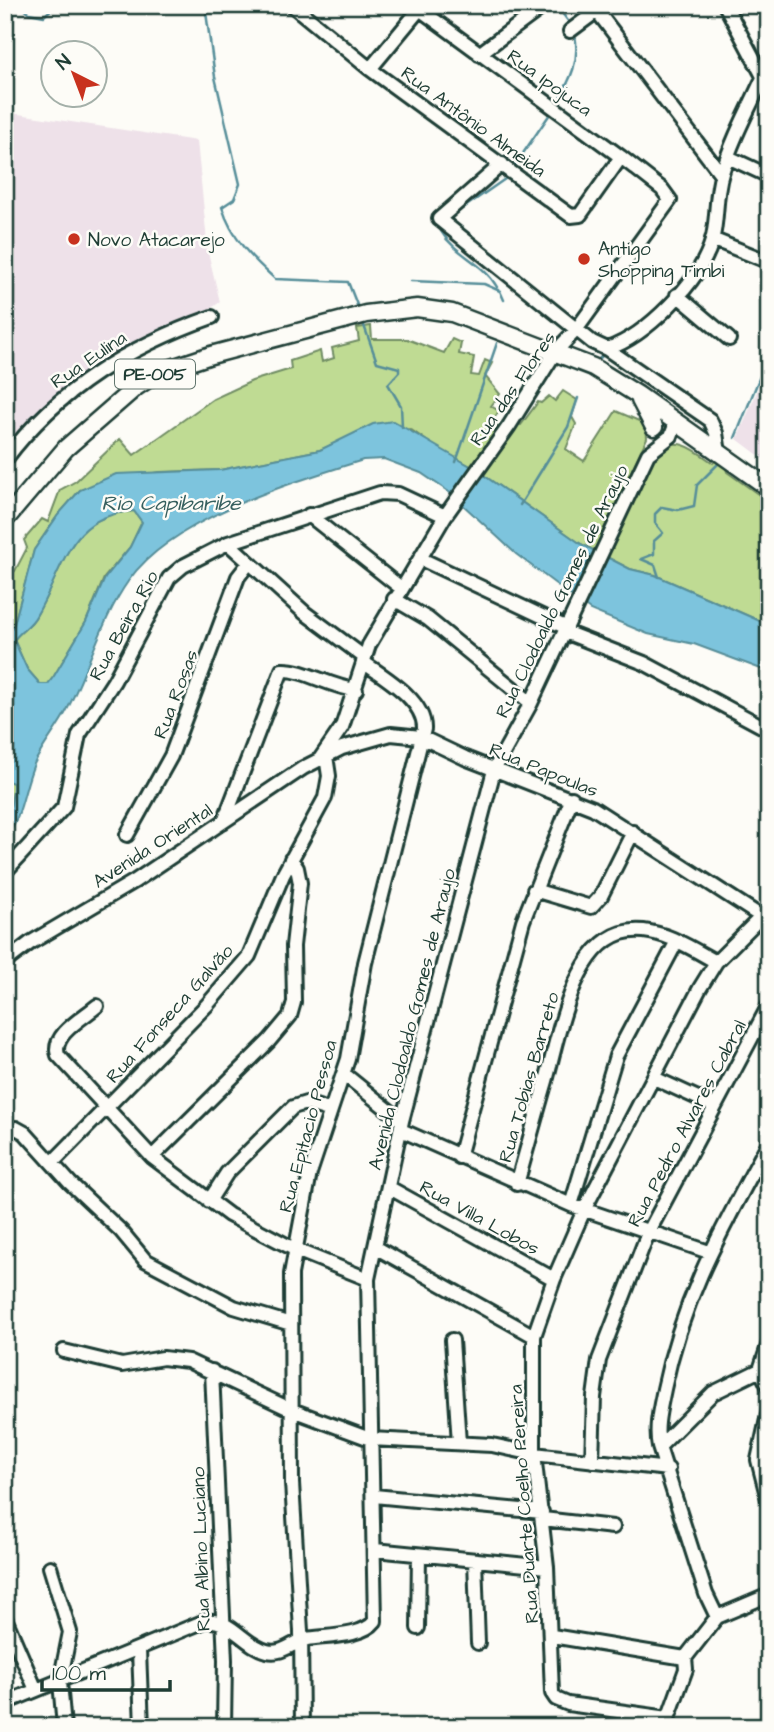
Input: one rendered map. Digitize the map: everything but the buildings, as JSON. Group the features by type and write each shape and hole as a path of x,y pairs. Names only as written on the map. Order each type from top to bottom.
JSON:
{"main road":[{"name":"PE-005","path":"5,520 57,457 145,380 211,355 361,316 404,309 440,310 593,367 638,395 666,425"},
{"path":"666,425 699,439 769,488"}],"street":[{"name":"Rua Antônio Almeida","path":"292,5 370,69 558,208 575,217 584,210 621,158"},
{"path":"479,54 545,5"},
{"path":"725,5 766,80"},
{"path":"370,69 418,6"},
{"name":"Rua Ipojuca","path":"418,6 662,189"},
{"path":"573,29 601,8 721,174"},
{"path":"607,349 637,335 677,295 700,267 712,239 721,174 766,80 769,65"},
{"path":"728,157 769,176"},
{"path":"502,164 439,219 523,284 576,330 710,420 716,433 719,453"},
{"name":"Rua das Flores","path":"448,511 509,426 556,351 576,330 669,202 670,197 662,189"},
{"path":"712,239 769,262"},
{"path":"677,295 729,339"},
{"name":"Rua Eulina","path":"5,460 47,411 107,366 139,346 212,317"},
{"path":"645,459 666,425"},
{"name":"Rua Clodoaldo Gomes de Araujo","path":"494,770 531,703 645,459 666,425"},
{"name":"Rua Beira Rio","path":"5,872 64,807 79,735 114,681 164,585 183,566 228,543 309,515 391,493 448,511"},
{"name":"Avenida Oriental","path":"5,962 30,943 125,887 323,757 342,727 364,659 398,594 448,511"},
{"path":"309,515 398,594 531,703"},
{"path":"228,543 248,564 393,684 422,714 421,737"},
{"path":"421,559 568,626 769,730"},
{"name":"Rua Rosas","path":"127,835 171,757 238,577 248,564"},
{"path":"224,821 282,670 302,673 331,686 356,690"},
{"path":"342,727 347,736 357,742"},
{"name":"Rua Papoulas","path":"323,757 357,742 391,734 421,737 494,770 572,798 633,832 765,919"},
{"name":"Rua Epitacio Pessoa","path":"302,1727 303,1640 292,1483 291,1274 304,1199 328,1110 344,1074 365,963 421,737"},
{"name":"Rua Fonseca Galvão","path":"53,1162 108,1109 249,956 290,859 325,798 329,776 323,757"},
{"name":"Avenida Clodoaldo Gomes de Araujo","path":"303,1640 358,1630 373,1624 376,1611 368,1279 402,1126 494,770"},
{"path":"459,1157 516,944 534,890 572,798"},
{"path":"534,890 591,907 601,896 633,832"},
{"path":"152,1157 270,1041 290,1016 294,1002 293,946 300,883 297,868 290,859"},
{"name":"Rua Duarte Coelho Pereira","path":"667,1722 568,1704 556,1699 551,1687 552,1636 547,1567 534,1454 534,1336 554,1279 584,1210 716,962 765,919"},
{"name":"Rua Tobias Barreto","path":"517,1184 564,1013 582,971 594,953 620,933 648,932 677,941 716,962"},
{"path":"571,1205 616,1056 677,941"},
{"name":"Rua Pedro Alvares Cabral","path":"592,1461 594,1397 600,1360 648,1233 769,1005"},
{"path":"97,1006 60,1037 56,1050 152,1157 229,1215 296,1250 368,1279"},
{"path":"344,1074 402,1126 459,1157 517,1184 584,1210 709,1252"},
{"path":"654,1077 715,1106"},
{"path":"209,1200 227,1173 293,1107 306,1103 328,1110"},
{"path":"6,1127 25,1133 71,1184 121,1231 145,1261 234,1307 291,1325"},
{"path":"717,1618 687,1537 659,1447 657,1422 670,1359 709,1252 769,1142"},
{"name":"Rua Villa Lobos","path":"388,1187 554,1279"},
{"path":"375,1247 534,1336"},
{"path":"452,1340 459,1443"},
{"path":"769,1343 763,1373 769,1387"},
{"path":"64,1351 122,1365 173,1358 212,1371 292,1410 370,1439 492,1445 534,1454 668,1469"},
{"name":"Rua Albino Luciano","path":"212,1371 221,1622 225,1660 224,1727"},
{"path":"659,1447 713,1393 763,1373"},
{"path":"768,1499 758,1461 769,1410"},
{"path":"374,1496 613,1527"},
{"path":"375,1550 547,1567"},
{"path":"418,1628 419,1555"},
{"path":"475,1560 478,1643"},
{"path":"50,1567 70,1632 60,1682 64,1727"},
{"path":"667,1722 686,1669 685,1658 717,1618 769,1595"},
{"path":"5,1618 36,1690"},
{"path":"5,1703 205,1621 221,1622 269,1652 278,1652 303,1640"},
{"path":"552,1636 685,1658"},
{"path":"139,1650 142,1727"}],"shaded area":[{"path":"5,112 197,141 208,252 220,302 202,315 195,315 190,322 138,343 72,384 39,412 5,449"},
{"path":"769,363 769,463 737,439"}],"green space":[{"path":"371,326 372,339 407,339 444,353 452,339 461,343 459,354 474,357 471,375 479,376 485,360 492,363 485,376 500,394 491,406 499,411 493,420 498,423 494,430 497,432 472,467 410,429 345,439 320,450 220,470 159,472 80,490 58,515 34,550 14,624 5,639 5,580 15,571 27,548 24,540 42,519 48,522 60,490 76,481 120,439 134,455 213,399 252,381 291,369 290,361 320,351 322,362 334,358 332,348 359,341 357,328"},
{"path":"563,391 577,400 572,417 576,424 566,449 584,461 616,411 646,424 647,438 603,531 615,537 654,452 670,444 692,449 713,463 716,460 727,472 769,502 769,625 655,575 630,569 581,544 479,472 513,424 521,425 538,402 541,403 549,396 555,401"},
{"path":"134,511 142,522 130,547 104,578 86,622 54,676 48,684 40,684 27,669 14,640 34,620 62,562 81,533 94,522"},
{"path":"7,779 13,783 14,797 5,818"}],"water":[{"name":"Rio Capibaribe","path":"393,421 472,467 581,544 630,569 655,575 769,625 769,672 694,644 648,634 590,610 516,554 449,492 421,473 384,459 363,460 303,479 236,505 174,538 149,558 129,580 111,610 67,710 34,764 19,812 5,838 13,783 5,780 5,639 14,624 34,550 58,515 80,490 116,474 220,470 320,450 373,424","holes":["134,511 142,522 130,547 105,578 86,622 54,676 48,684 40,684 27,669 14,640 34,620 71,547 81,533 94,522 112,515"]}],"waterway":[{"path":"21,5 29,13 44,16 56,5"},
{"path":"205,5 215,77 240,184 234,199 222,207 231,229 250,255 275,279 348,282 359,310"},
{"path":"556,5 571,25"},
{"path":"558,101 573,69 575,35"},
{"path":"515,165 552,111"},
{"path":"452,216 505,179"},
{"path":"441,231 454,246 484,271 497,287"},
{"path":"411,281 484,284 500,291 504,300"},
{"path":"362,320 377,362 399,368 399,372 388,384 401,406 402,427"},
{"path":"456,462 497,343"},
{"path":"735,438 769,354"},
{"path":"599,359 602,356"},
{"path":"520,505 568,427 578,398"},
{"path":"659,577 655,565 641,559 654,554 654,541 663,533 655,523 655,514 662,507 678,510 694,506 697,485 718,464"}],"place":[{"name":"Novo Atacarejo","path":"74,239"},
{"name":"Antigo Shopping Timbi","path":"584,259"}]}
